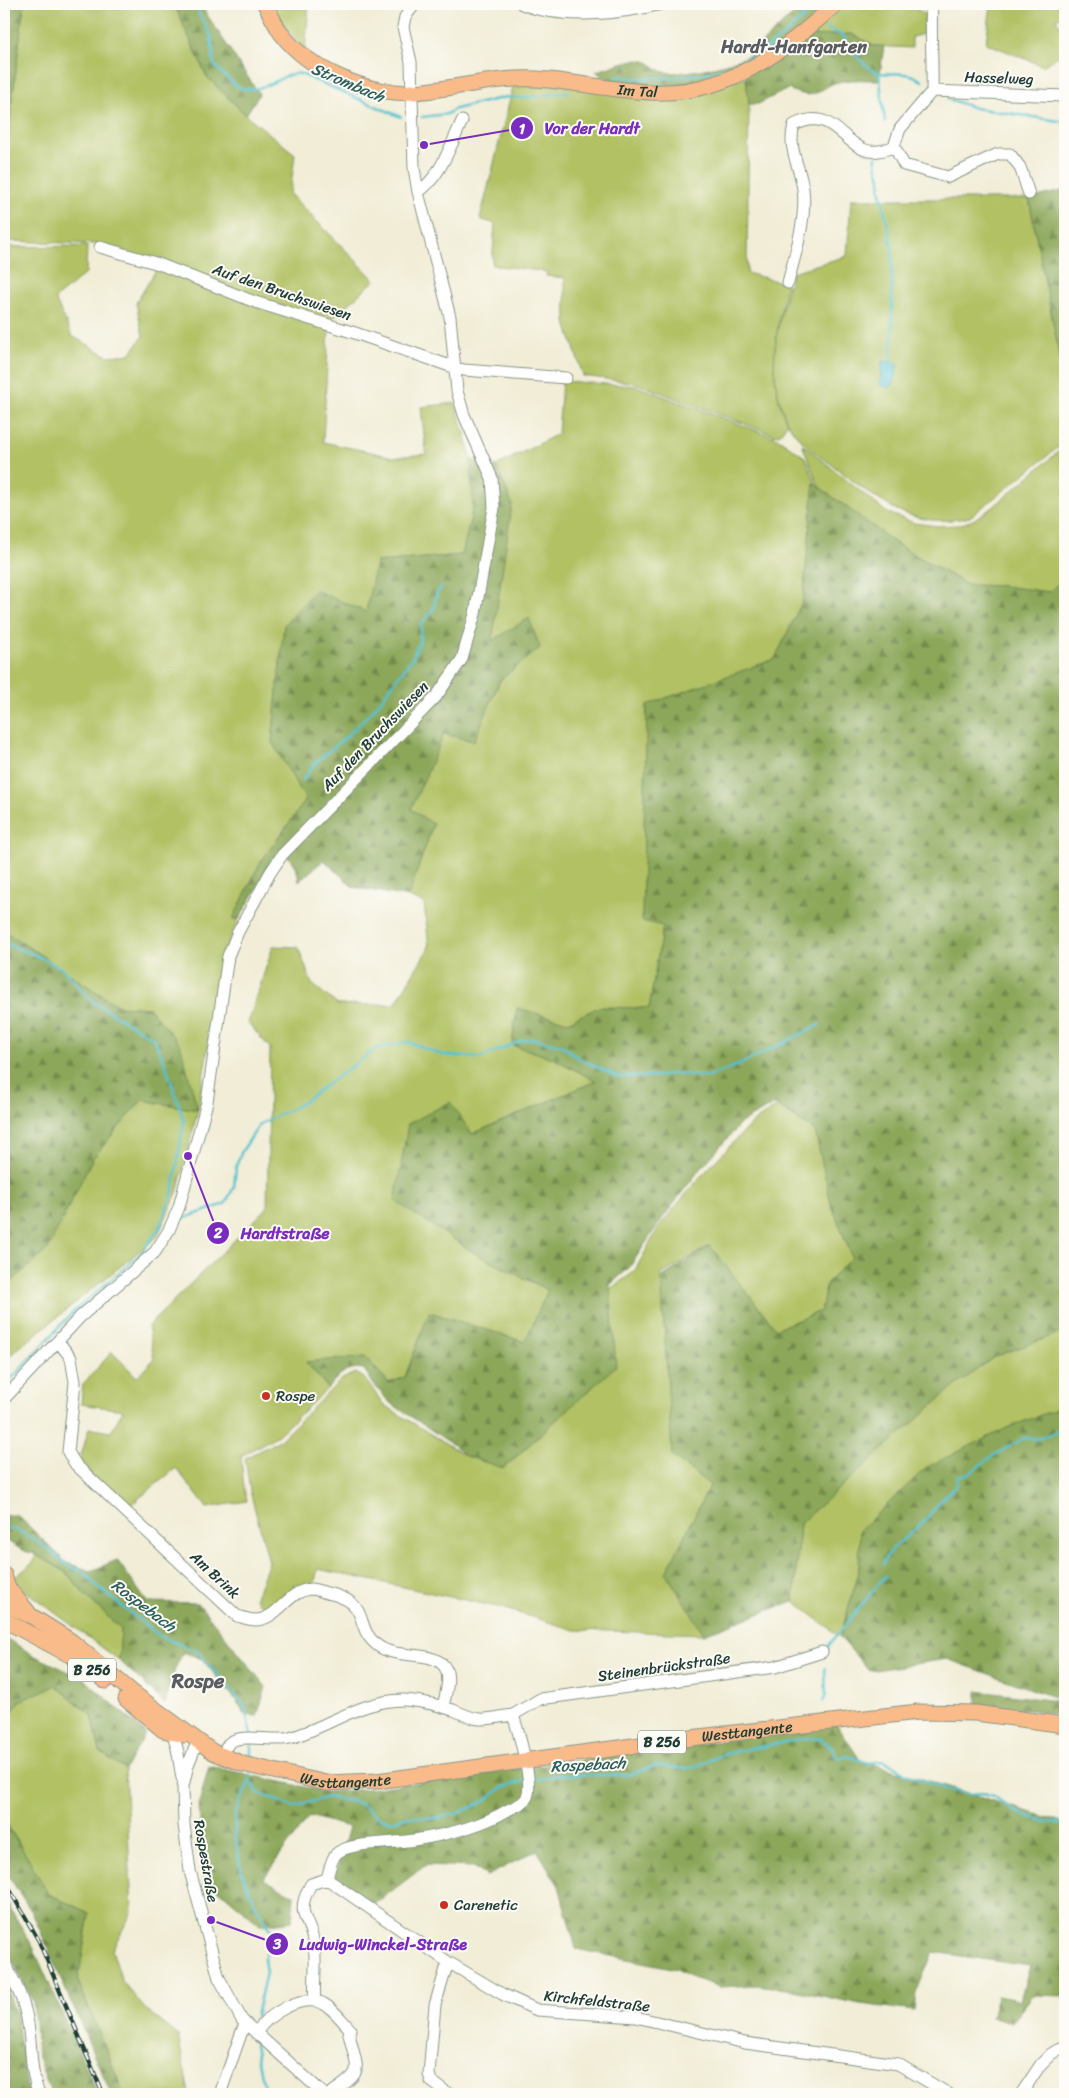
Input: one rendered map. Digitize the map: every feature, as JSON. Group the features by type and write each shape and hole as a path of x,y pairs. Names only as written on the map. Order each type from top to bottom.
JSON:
{"main road":[{"name":"Im Tal","path":"265,4 282,35 306,57 328,72 372,88 412,93 529,79 570,81 628,90 658,92 683,91 708,86 744,74 770,58 836,4"},
{"name":"B 256","path":"4,1575 8,1588 33,1617"},
{"name":"Westtangente","path":"4,1604 33,1617 72,1642 132,1692 214,1752 260,1769 326,1783 525,1766 918,1712 976,1714 1065,1725"},
{"name":"Westtangente","path":"4,1620 11,1627 84,1665 162,1730 172,1731 198,1740"}],"street":[{"name":"Auf den Bruchswiesen","path":"4,1399 80,1318 155,1252 169,1230 179,1207 207,1102 228,956 238,932 265,881 282,855 436,697 462,659 475,614 494,508 492,478 464,416 453,367 450,317 418,192 413,153 411,62 403,27 405,17 415,4"},
{"path":"522,4 564,14 608,12 662,4"},
{"path":"788,283 802,226 803,204 803,188 790,138 794,126 805,120 819,120 836,127 859,149 870,153 882,152 894,146 900,129 932,91 933,49 930,33 932,4"},
{"name":"Hasselweg","path":"932,91 1065,96"},
{"path":"418,192 428,186 462,122"},
{"path":"894,146 904,166 948,177 998,154 1010,154 1020,168 1028,194"},
{"name":"Auf den Bruchswiesen","path":"100,247 159,264 255,302 355,332 453,367 464,370 566,378"},
{"name":"Am Brink","path":"58,1341 71,1358 75,1382 68,1452 76,1465 116,1505 237,1616 254,1620 267,1618 296,1592 312,1589 347,1598 358,1609 366,1632 376,1645 387,1652 436,1660 444,1666 448,1675 443,1707"},
{"name":"Steinenbrückstraße","path":"226,1747 228,1741 236,1738 281,1740 305,1733 351,1712 384,1701 406,1700 443,1707 478,1719 513,1715 540,1699 775,1667 822,1652"},
{"path":"314,2001 314,1946 302,1912 303,1899 311,1884 327,1879 335,1855 347,1847 414,1840 456,1831 494,1818 524,1801 528,1787 519,1733 513,1715"},
{"path":"172,1731 178,1748 183,1786"},
{"name":"Rospestraße","path":"198,1740 188,1765 183,1786 184,1825 190,1871 202,1924 219,1978 227,1997 246,2024 324,2094"},
{"name":"Kirchfeldstraße","path":"327,1879 448,1962 502,1994 537,2010 636,2017 745,2043 898,2064 949,2094"},
{"path":"4,1962 20,1994 28,2024 32,2066 39,2094"},
{"path":"448,1962 435,2005 429,2074 431,2081 449,2094"},
{"path":"256,2033 274,2013 289,2005 314,2001 333,2010 350,2029 349,2034 357,2070 355,2077 330,2094"},
{"path":"220,2094 246,2024"},
{"path":"1021,2094 1041,2064 1051,2054 1063,2049"}],"green space":[{"path":"4,4 24,4 4,167"},
{"path":"24,4 174,4 207,77 246,115 295,154 290,194 375,280 329,322 99,244 4,241 4,167"},
{"path":"174,4 206,4 202,7 259,94 246,115 207,77"},
{"path":"267,4 309,4 305,52"},
{"path":"804,4 833,4 812,21 815,36 852,34 874,46 884,46 879,80 843,81 807,95 788,89 758,104 749,104 745,70 687,84 658,86 614,81 603,77 596,71 633,60 645,61 657,69 673,73 695,71 730,62 748,56"},
{"path":"845,4 907,4 925,14 923,34 912,37 912,48 874,46 852,34 814,36 816,28"},
{"path":"991,4 1065,4 1065,15 1056,19 1065,34 1065,52 1043,66 986,43"},
{"path":"746,78 749,104 747,273 787,284 776,337 775,371 780,406 787,424 780,434 775,435 635,383 583,376 566,323 565,278 546,276 547,272 492,265 495,224 480,219 513,87"},
{"path":"1065,190 1065,385 1029,199"},
{"path":"851,199 1029,199 1065,385 1065,442 970,517 932,520 915,517 885,503 870,494 806,445 794,432 785,417 777,389 774,360 781,315 792,272 847,256"},
{"path":"87,246 86,273 55,299 72,336 108,356 130,354 143,336 136,303 159,265 329,327 323,442 394,457 426,454 421,407 455,403 464,428 474,483 470,521 462,555 377,562 366,612 284,625 272,742 306,800 260,863 233,919 239,919 226,948 218,984 198,1110 150,1008 118,1006 4,931 4,247"},
{"path":"562,381 636,386 777,438 805,457 816,484 814,484 803,600 775,659 647,705 642,920 663,925 649,1009 599,1007 568,1022 517,1008 512,1045 553,1058 596,1081 472,1134 476,1254 548,1290 525,1342 430,1312 405,1377 389,1383 365,1357 306,1362 328,1388 278,1435 241,1456 247,1501 207,1508 176,1468 126,1509 79,1463 89,1428 111,1432 123,1410 81,1404 83,1384 112,1352 137,1377 154,1359 148,1326 267,1208 270,1048 248,1023 273,946 298,947 312,984 338,1005 395,1004 429,947 424,903 408,897 433,825 411,809 444,734 474,741 500,680 540,647 492,641 512,504 496,466 558,434"},
{"path":"802,444 886,512 914,523 937,526 958,525 973,520 992,508 1065,446 1065,578 1049,592 1002,586 967,585 898,545 819,487"},
{"path":"471,460 496,466 512,504 492,641 529,618 540,648 500,680 474,741 444,734 411,809 433,824 408,897 353,887 324,860 299,881 296,866 281,849 239,919 233,919 260,863 306,800 272,742 284,625 315,590 366,612 376,562 462,555 473,508"},
{"path":"814,483 898,545 967,585 1002,586 1049,592 1065,578 1065,1331 994,1357 951,1389 800,1523 794,1601 704,1634 666,1573 710,1485 672,1456 661,1278 710,1246 776,1329 821,1311 827,1283 852,1257 831,1203 815,1131 775,1104 741,1123 697,1173 659,1223 629,1268 610,1285 616,1366 503,1468 466,1456 452,1444 389,1402 374,1385 364,1369 358,1368 343,1372 328,1388 306,1362 365,1357 389,1383 405,1377 429,1312 525,1342 548,1290 476,1254 395,1201 408,1124 450,1102 472,1134 596,1081 553,1058 512,1045 517,1008 568,1022 599,1007 649,1008 663,926 642,921 647,705 775,659 803,600"},
{"path":"4,931 118,1006 149,1008 180,1044 198,1110 142,1100 92,1159 48,1249 4,1288"},
{"path":"142,1100 198,1110 177,1193 157,1237 9,1356 4,1342 4,1288 48,1249 92,1159"},
{"path":"777,1106 815,1131 831,1203 852,1257 827,1283 821,1311 776,1329 709,1246 661,1275 666,1350 710,1485 666,1573 704,1634 575,1630 498,1607 318,1569 314,1585 294,1590 269,1611 255,1599 269,1562 250,1491 245,1458 280,1440 342,1379 356,1373 364,1378 384,1405 466,1456 504,1468 615,1366 610,1289 634,1272 660,1225 702,1175 751,1124"},
{"path":"1065,1331 1065,1406 1007,1428 860,1530 859,1572 840,1637 794,1601 800,1523 951,1389 994,1357"},
{"path":"1065,1406 1065,1701 947,1659 869,1671 840,1637 859,1572 860,1530 927,1467 1007,1428"},
{"path":"4,1515 17,1515 67,1563 91,1571 117,1560 147,1602 198,1603 266,1687 257,1716 245,1715 236,1700 202,1659 183,1652 175,1669 165,1704 119,1660 121,1629 85,1595 66,1572 4,1539"},
{"path":"35,1554 66,1572 85,1595 121,1629 119,1660 20,1587 14,1578 34,1562"},
{"path":"9,1640 33,1655 84,1679 146,1733 125,1769 100,1752 92,1715 55,1685 20,1701 4,1723 4,1641"},
{"path":"55,1685 92,1715 100,1752 125,1769 132,1912 112,1950 122,1981 146,2010 178,2035 189,2093 186,2094 124,2094 78,1981 89,1913 48,1894 4,1820 4,1723 20,1701"},
{"path":"977,1691 1065,1702 1065,1716 1040,1711 977,1706"},
{"path":"837,1725 860,1760 1065,1823 1065,1996 1033,1995 1011,2023 991,2017 997,1996 1020,2000 1030,1966 933,1952 916,1993 914,2011 860,2004 794,1990 757,1985 720,1987 693,1978 677,1969 576,1949 559,1886 537,1850 487,1876 474,1867 426,1865 373,1905 334,1879 349,1827 309,1816 263,1879 294,1895 292,1921 260,1925 203,1876 199,1803 209,1766 327,1792 377,1788"},
{"path":"4,1820 48,1894 89,1913 78,1981 124,2094 111,2094 32,1912 4,1869"},
{"path":"4,1898 33,1947 98,2094 51,2094 38,2057 33,2002 4,1944"},
{"path":"4,1982 16,2014 28,2094 4,2094"}],"water":[{"path":"882,361 897,363 896,378 890,388 880,385"}],"waterway":[{"name":"Strombach","path":"194,4 211,36 214,65 236,85 243,88 257,89 289,75 301,74 401,117"},
{"name":"Strombach","path":"616,77 674,78 711,72 730,66 748,59 765,49 818,4"},
{"path":"826,28 844,36 849,47 869,68 880,73 912,75 922,81"},
{"path":"879,73 885,122"},
{"name":"Strombach","path":"422,117 447,114 455,109 506,97 522,98 569,92"},
{"path":"948,99 975,108 1065,122"},
{"path":"876,157 881,184 880,188 892,246 892,344 890,362"},
{"path":"303,780 315,763 347,736 375,708 413,657 420,640 421,625 434,608 436,595 441,587"},
{"path":"4,943 40,957 63,969 92,1001 154,1039 166,1066 184,1121 173,1191 159,1228 141,1254 73,1312 4,1387"},
{"path":"185,1218 225,1204 234,1187 236,1166 242,1151 260,1124 299,1105 377,1048 408,1042 442,1055 480,1058 523,1040 535,1039 563,1046 580,1059 618,1077 661,1076 674,1073 708,1077 741,1064 819,1025"},
{"path":"883,1564 891,1550 920,1525 957,1485 957,1476 970,1473 991,1457 1024,1438 1037,1439 1065,1429"},
{"name":"Rospebach","path":"4,1529 15,1529 39,1542 69,1566 83,1572 99,1588 161,1637 197,1651 244,1705 251,1734"},
{"path":"827,1651 829,1645 885,1576"},
{"path":"823,1701 826,1695 825,1668"},
{"name":"Rospebach","path":"532,1780 559,1775 628,1775 657,1765 684,1769 728,1753 806,1738 821,1739 833,1748 836,1756 840,1758 848,1756 868,1763 883,1761 897,1767 905,1774 946,1789 968,1794 983,1793 994,1796 1012,1810 1024,1815 1047,1822 1065,1823"},
{"name":"Rospebach","path":"251,1742 251,1761"},
{"name":"Rospebach","path":"251,1772 250,1781 257,1792 293,1807 328,1797 359,1803 379,1818 392,1821 405,1817 438,1818 459,1813 485,1801 503,1787 524,1781"},
{"path":"250,1781 241,1798 235,1817 237,1847 249,1892 264,1920 273,1932 264,1959 266,1973 256,2016"},
{"path":"255,2045 261,2077 269,2094"}],"railway":[{"path":"4,1880 39,1941 103,2094"}],"place":[{"name":"Vor der Hardt","path":"424,145"},
{"name":"Hardtstraße","path":"188,1156"},
{"name":"Rospe","path":"266,1396"},
{"name":"Carenetic","path":"444,1905"},
{"name":"Ludwig-Winckel-Straße","path":"211,1920"}],"district":[{"name":"Hardt-Hanfgarten","path":"794,47"},
{"name":"Rospe","path":"198,1681"}]}
